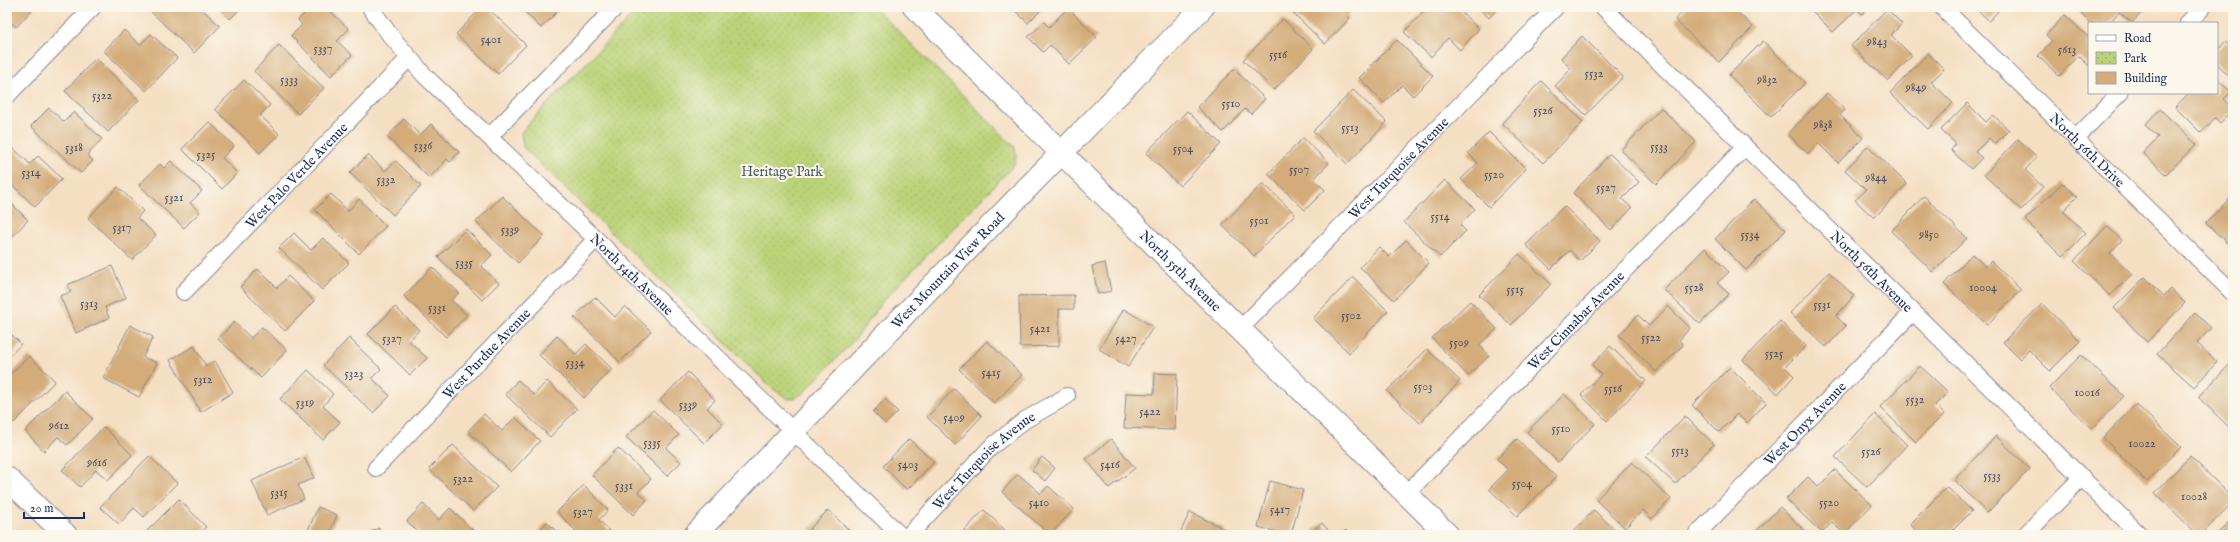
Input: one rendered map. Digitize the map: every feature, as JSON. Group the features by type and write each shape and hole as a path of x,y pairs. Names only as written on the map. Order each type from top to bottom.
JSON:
{"street":[{"path":"7,96 93,7"},
{"name":"North 54th Avenue","path":"370,7 409,58 425,76 596,239 900,535"},
{"path":"489,137 616,7"},
{"name":"North 55th Avenue","path":"914,7 1448,535"},
{"name":"West Mountain View Road","path":"695,535 905,314 1203,7"},
{"name":"West Turquoise Avenue","path":"1240,329 1556,7"},
{"name":"North 56th Avenue","path":"1603,7 2140,535"},
{"name":"North 56th Drive","path":"1942,7 2233,293"},
{"path":"2189,22 2203,7"},
{"name":"West Palo Verde Avenue","path":"184,292 409,58"},
{"path":"2076,138 2119,94"},
{"name":"West Cinnabar Avenue","path":"1406,494 1745,147"},
{"name":"West Purdue Avenue","path":"376,468 596,239"},
{"name":"West Onyx Avenue","path":"1696,535 1913,312"},
{"name":"West Turquoise Avenue","path":"909,535 991,447 1025,420 1067,396"},
{"path":"2025,535 2082,477"},
{"path":"7,478 66,535"}],"green space":[{"name":"Heritage Park","path":"640,7 874,7 1014,146 1017,156 1014,165 882,302 857,337 803,393 795,398 788,399 772,388 523,147 521,133 527,125"}],"building":[{"path":"7,7 35,7 16,27 7,19"},
{"path":"146,7 200,7 220,26 194,53"},
{"path":"218,7 242,7 230,19"},
{"path":"311,7 326,7 349,29 337,41 352,55 331,76 291,36 302,25 298,20"},
{"path":"482,7 487,7 526,45 498,74 456,34"},
{"path":"520,7 552,7 557,12 541,28"},
{"path":"998,7 1006,7 1002,11"},
{"path":"1011,7 1044,7 1028,23"},
{"path":"1287,7 1354,7 1347,15 1350,18 1325,44"},
{"path":"1428,7 1456,7 1479,29 1460,50 1448,38 1431,57 1404,32"},
{"path":"1477,7 1499,7 1489,18"},
{"path":"1687,7 1732,7 1753,27 1719,62 1675,20"},
{"path":"1808,7 1869,7 1862,14 1857,9 1833,32"},
{"path":"1975,7 2002,7 1989,21"},
{"path":"2078,7 2147,7 2133,22 2131,22 2119,12 2110,22 2089,22 2076,9"},
{"path":"1068,8 1097,37 1069,64 1050,45 1043,52 1028,37 1044,22 1049,27"},
{"path":"1887,9 1902,24 1891,35 1912,56 1888,81 1851,46"},
{"path":"2065,15 2088,37 2088,65 2079,56 2059,76 2038,56 2052,41 2046,35"},
{"path":"1283,19 1313,49 1274,90 1243,60"},
{"path":"124,30 140,45 151,34 177,58 146,91 104,51"},
{"path":"1582,36 1623,77 1586,115 1555,86 1571,69 1561,58"},
{"path":"1397,40 1433,76 1413,96 1402,85 1384,103 1359,78"},
{"path":"1763,41 1805,83 1771,117 1729,75"},
{"path":"2225,42 2233,49 2233,79 2218,65 2218,50"},
{"path":"279,45 324,88 298,114 254,71"},
{"path":"1928,53 1944,69 1931,82 1953,103 1928,129 1890,93"},
{"path":"96,58 139,100 108,132 65,91"},
{"path":"1234,69 1265,99 1251,114 1245,109 1223,132 1197,107"},
{"path":"244,80 270,105 260,115 279,134 260,153 215,109"},
{"path":"2218,80 2231,92 2224,99 2233,108 2233,110 2220,123 2215,118 2201,133 2175,107 2188,94 2218,94"},
{"path":"1541,81 1583,122 1543,163 1502,123"},
{"path":"1353,90 1387,122 1347,164 1313,131"},
{"path":"1827,93 1845,110 1840,115 1863,138 1838,163 1818,143 1808,154 1788,134"},
{"path":"1967,103 1986,122 1993,115 2009,130 1995,144 1989,138 1975,152 1982,158 1971,169 1951,150 1956,144 1941,130"},
{"path":"49,108 64,122 74,112 102,139 87,155 93,161 81,173 31,126"},
{"path":"1661,108 1696,142 1656,184 1621,150"},
{"path":"2160,109 2196,144 2166,175 2143,153 2158,137 2145,125"},
{"path":"1187,111 1221,144 1180,186 1146,153"},
{"path":"404,119 420,135 431,124 459,152 450,162 447,159 429,178 387,137"},
{"path":"209,122 234,146 222,158 237,173 222,189 182,149"},
{"path":"1489,132 1526,169 1489,207 1461,179 1478,163 1468,153"},
{"path":"1303,138 1329,163 1314,179 1325,190 1305,210 1268,174"},
{"path":"2018,139 2037,157 2025,170 2043,187 2021,210 1984,175"},
{"path":"11,146 30,164 38,156 62,179 35,207 7,180 7,151"},
{"path":"1868,146 1907,184 1874,218 1855,200 1866,190 1845,170"},
{"path":"1610,154 1639,182 1622,199 1632,208 1611,230 1573,193"},
{"path":"368,155 385,171 396,161 421,186 393,215 350,173"},
{"path":"171,161 202,191 190,203 200,212 184,228 139,185 160,164 164,168"},
{"path":"1445,180 1475,209 1460,225 1466,231 1440,257 1404,222"},
{"path":"1263,183 1295,214 1254,256 1222,225"},
{"path":"2062,183 2077,197 2063,211 2086,233 2062,257 2025,220"},
{"path":"118,187 143,211 137,218 156,235 132,260 88,218"},
{"path":"331,194 348,211 359,199 386,226 359,254 315,210"},
{"path":"2233,195 2233,238 2228,244 2206,223"},
{"path":"502,196 544,236 518,263 476,222"},
{"path":"1924,196 1967,238 1933,272 1891,231"},
{"path":"7,199 28,220 7,242"},
{"path":"1754,199 1786,230 1746,270 1715,239"},
{"path":"1564,206 1600,241 1580,261 1570,250 1551,269 1526,245"},
{"path":"2107,226 2122,240 2110,253 2132,274 2110,296 2074,261"},
{"path":"466,229 492,255 481,266 499,283 482,300 438,257"},
{"path":"294,233 311,250 323,238 349,263 322,290 279,248"},
{"path":"1406,240 1429,263 1394,300 1360,267 1379,247 1389,257"},
{"path":"1705,248 1729,272 1717,283 1729,294 1700,324 1664,290"},
{"path":"1519,254 1551,284 1511,325 1479,295"},
{"path":"1972,254 1986,267 1991,261 2021,290 1987,325 1944,284"},
{"path":"1105,263 1111,291 1098,294 1092,266"},
{"path":"112,266 126,298 105,307 109,318 76,333 60,296 71,292 67,285"},
{"path":"432,267 459,293 451,300 467,315 446,337 404,296"},
{"path":"258,269 277,288 288,276 314,301 285,331 240,287"},
{"path":"1829,272 1854,296 1836,316 1846,326 1826,347 1790,313"},
{"path":"1353,277 1388,311 1349,353 1313,318"},
{"path":"2145,277 2164,296 2171,289 2185,303 2147,342 2114,308"},
{"path":"1074,295 1074,309 1059,309 1059,346 1020,347 1019,296"},
{"path":"595,297 615,317 625,306 651,331 620,362 574,317"},
{"path":"1470,301 1497,329 1479,345 1489,356 1468,376 1432,338"},
{"path":"2042,304 2080,341 2050,371 2029,350 2020,359 2003,342"},
{"path":"1668,306 1690,328 1679,340 1683,345 1656,372 1619,335 1638,315 1649,326"},
{"path":"395,307 419,330 409,341 427,358 410,375 368,334"},
{"path":"1124,309 1153,327 1128,367 1099,349"},
{"path":"2195,313 2211,328 2197,343 2217,362 2194,387 2157,354"},
{"path":"1780,321 1806,346 1785,367 1794,376 1778,394 1743,360"},
{"path":"234,322 251,338 262,327 287,350 261,378 218,339"},
{"path":"130,325 153,337 143,357 157,363 139,397 103,378"},
{"path":"7,330 21,344 7,359"},
{"path":"557,336 576,354 586,344 612,369 584,398 539,355"},
{"path":"349,338 381,369 372,378 390,396 373,413 323,365"},
{"path":"987,341 1022,375 994,403 959,369"},
{"path":"194,346 206,366 215,361 233,392 201,412 170,360"},
{"path":"1610,346 1646,381 1607,421 1581,395 1601,374 1592,365"},
{"path":"1427,349 1460,381 1420,423 1387,391"},
{"path":"2081,355 2124,396 2092,429 2049,388"},
{"path":"29,356 55,381 14,423 7,416 7,378"},
{"path":"2233,361 2233,431 2198,397"},
{"path":"1920,366 1948,392 1935,405 1944,414 1916,442 1880,407"},
{"path":"1730,367 1766,403 1747,423 1737,414 1719,432 1692,405"},
{"path":"308,370 333,394 323,406 340,422 323,440 280,399"},
{"path":"688,372 715,400 707,408 723,424 704,443 660,400"},
{"path":"1155,373 1177,374 1175,430 1124,428 1126,393 1154,394"},
{"path":"518,380 534,395 547,381 577,409 550,437 505,394"},
{"path":"954,389 982,416 955,445 927,417"},
{"path":"65,391 93,419 67,445 58,437 44,451 25,431"},
{"path":"1564,394 1595,424 1558,462 1527,432"},
{"path":"885,399 898,412 885,424 873,412"},
{"path":"2136,404 2181,447 2147,482 2103,438"},
{"path":"653,410 679,435 666,448 681,462 667,476 626,437"},
{"path":"484,414 502,431 515,417 540,441 511,472 468,431"},
{"path":"1875,414 1907,445 1867,487 1835,457"},
{"path":"1685,416 1714,444 1675,484 1646,457"},
{"path":"104,427 132,455 108,480 96,470 80,487 62,470"},
{"path":"1996,436 2030,469 1987,513 1954,480"},
{"path":"909,439 934,462 907,490 883,466"},
{"path":"1111,439 1135,468 1109,488 1086,459"},
{"path":"1517,439 1556,477 1517,516 1489,489 1508,470 1497,459"},
{"path":"453,445 497,487 473,511 429,469"},
{"path":"618,448 651,479 638,492 647,500 633,515 592,475"},
{"path":"149,456 177,483 144,517 134,508 119,524 100,507"},
{"path":"2190,456 2233,498 2233,502 2201,535 2198,535 2155,493"},
{"path":"304,457 314,478 298,485 304,499 267,515 252,481"},
{"path":"1042,457 1055,468 1045,481 1032,470"},
{"path":"1632,462 1671,499 1652,519 1643,510 1625,528 1596,500"},
{"path":"1835,470 1872,505 1844,534 1832,522 1822,533 1786,499 1808,477 1818,487"},
{"path":"1018,474 1041,494 1048,486 1074,509 1050,535 1002,492"},
{"path":"1270,481 1303,490 1291,535 1258,527"},
{"path":"584,485 608,510 599,520 613,535 580,535 557,512"},
{"path":"1947,487 1972,511 1953,530 1958,535 1920,535 1910,524"},
{"path":"179,499 206,527 198,535 143,535"},
{"path":"423,504 439,520 450,508 476,533 475,535 421,535 407,521"},
{"path":"318,507 337,515 329,535 306,535"},
{"path":"1780,507 1809,535 1753,535"},
{"path":"828,510 854,535 804,535"},
{"path":"984,510 1010,535 960,535"},
{"path":"1594,510 1620,535 1570,535"},
{"path":"1190,512 1225,529 1222,535 1179,535"},
{"path":"2233,518 2233,535 2216,535"},
{"path":"547,522 560,535 535,535"},
{"path":"1322,523 1332,535 1308,535"},
{"path":"379,528 381,535 364,535"},
{"path":"1346,530 1350,535 1339,535"}]}
